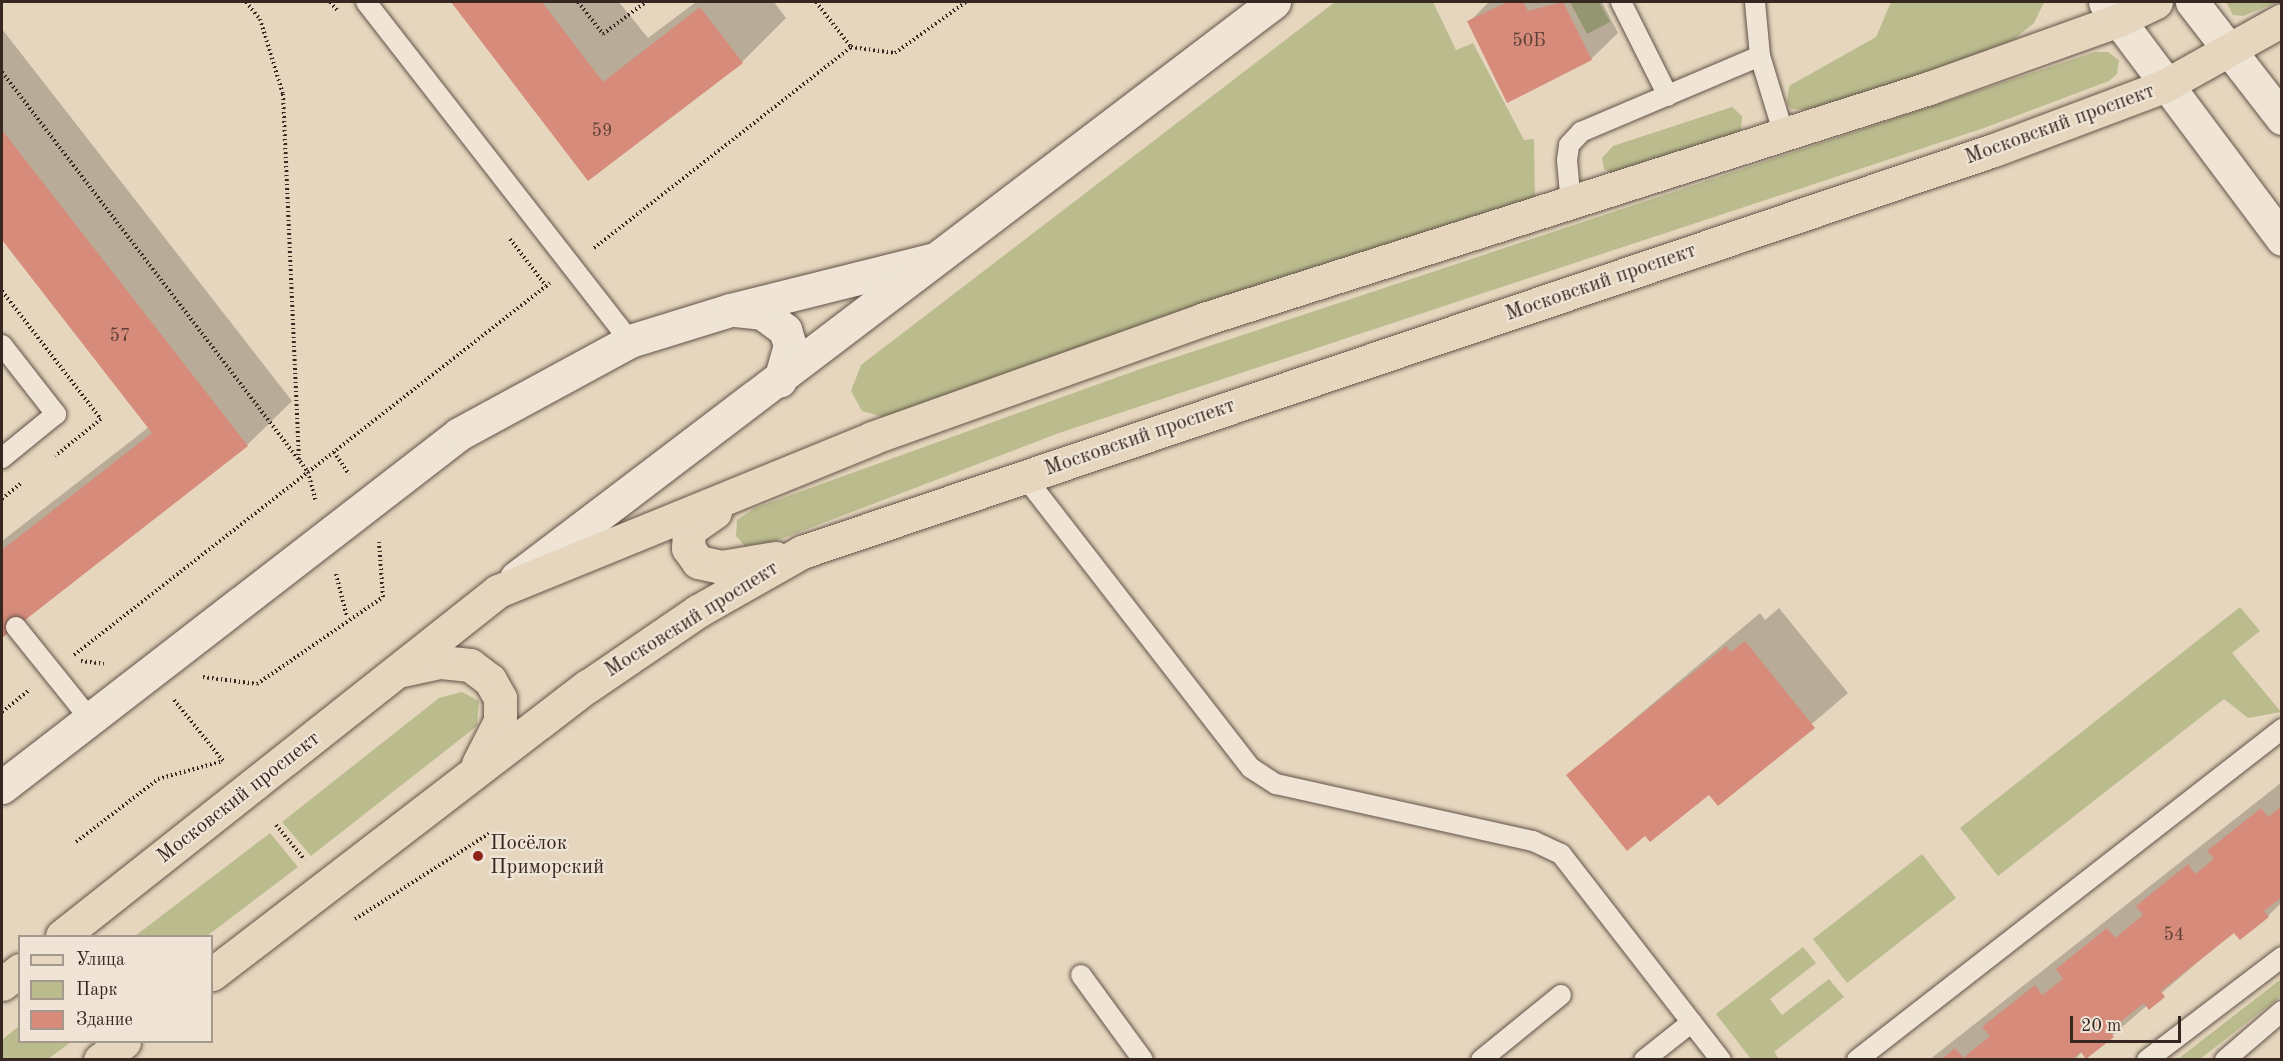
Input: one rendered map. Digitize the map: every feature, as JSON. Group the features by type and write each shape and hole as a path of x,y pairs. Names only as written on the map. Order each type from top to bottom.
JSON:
{"main road":[{"name":"Московский проспект","path":"64,935 498,591 780,381 1274,2"},
{"name":"Московский проспект","path":"498,591 737,497 872,438 1204,319 1571,205 1784,135 2112,11 2156,2"},
{"path":"2192,2 2282,118"},
{"path":"2112,11 2164,86 2282,239"},
{"name":"Московский проспект","path":"213,973 474,771 698,611 802,552 1994,150 2164,86 2282,20"},
{"path":"2,787 459,434 630,341 730,310 935,260"},
{"path":"730,310 762,313 785,330 790,345 780,381"},
{"path":"737,497 689,530 687,548 698,562 721,567 802,552"},
{"path":"400,670 441,662 470,665 490,680 500,698 500,721 474,771"},
{"path":"2,984 18,972"},
{"path":"100,1059 120,1043"}],"lane":[{"path":"366,2 630,341"},
{"path":"1621,2 1668,96"},
{"path":"1755,2 1760,56 1784,135"},
{"path":"1571,205 1569,145 1581,132 1760,56"},
{"path":"2,345 56,414 2,458"},
{"path":"1025,477 1251,768 1276,784 1533,841 1561,854 1721,1059"},
{"path":"16,627 90,719"},
{"path":"1857,1059 2282,729"},
{"path":"2147,1059 2282,957"},
{"path":"1081,975 1143,1059"},
{"path":"1481,1059 1561,995"},
{"path":"2225,1059 2282,1011"},
{"path":"1644,1059 1692,1022"}],"path":[{"path":"246,2 260,19 283,94 299,460"},
{"path":"578,2 603,34 646,2"},
{"path":"816,2 851,47 895,53 966,2"},
{"path":"2,712 851,47"},
{"path":"2,72 308,472"},
{"path":"2,291 101,419"},
{"path":"151,672 229,767"},
{"path":"76,842 158,779 223,761"},
{"path":"276,825 306,861"},
{"path":"355,919 490,834"}],"green space":[{"path":"1335,2 1433,2 1456,50 1473,43 1524,140 1534,139 1535,202 883,417 862,411 851,391 861,365"},
{"path":"1570,2 1599,2 1610,22 1587,34"},
{"path":"1891,2 2044,2 2034,23 2013,40 1928,73 1808,110 1791,109 1787,103 1789,86 1876,37"},
{"path":"2226,2 2278,2 2243,16 2233,15"},
{"path":"2095,52 2108,52 2119,60 2117,74 2109,81 1984,128 1059,433 776,541 745,546 736,536 737,520 755,508 1140,369"},
{"path":"1732,107 1742,116 1741,131 1615,175 1604,169 1602,158 1613,146"},
{"path":"2240,607 2260,631 2232,653 2281,712 2248,718 2224,699 1998,876 1960,828"},
{"path":"462,692 479,701 477,726 311,856 282,822 439,698"},
{"path":"270,833 298,867 208,935 136,935"},
{"path":"1922,854 1956,898 1847,983 1813,939"},
{"path":"1803,947 1816,963 1770,999 1782,1015 1829,979 1844,997 1774,1052 1779,1059 1751,1059 1716,1014"},
{"path":"2281,979 2281,996 2200,1059 2178,1059"},
{"path":"18,1027 18,1043 70,1043 48,1059 2,1059 2,1040"}],"building":[{"path":"451,2 542,2 603,82 700,7 743,63 588,181"},
{"path":"1508,2 1523,2 1528,11 1563,2 1592,60 1507,103 1467,21"},
{"path":"2,130 248,446 2,638 2,550 152,433 2,240"},
{"path":"1745,641 1815,728 1718,806 1709,795 1650,842 1645,836 1627,851 1566,775 1726,646 1731,652"},
{"path":"2282,806 2282,897 2264,911 2269,917 2240,940 2234,933 2161,991 2165,997 2149,1010 2144,1003 2109,1031 2114,1037 2086,1059 2081,1052 2071,1060 1941,1060 1955,1048 1963,1058 1990,1036 1982,1027 2035,985 2042,995 2063,979 2056,969 2107,928 2115,938 2143,915 2136,906 2188,864 2195,874 2214,859 2207,851 2261,808 2268,817"}],"place":[{"name":"Посёлок Приморский","path":"478,856"}]}
